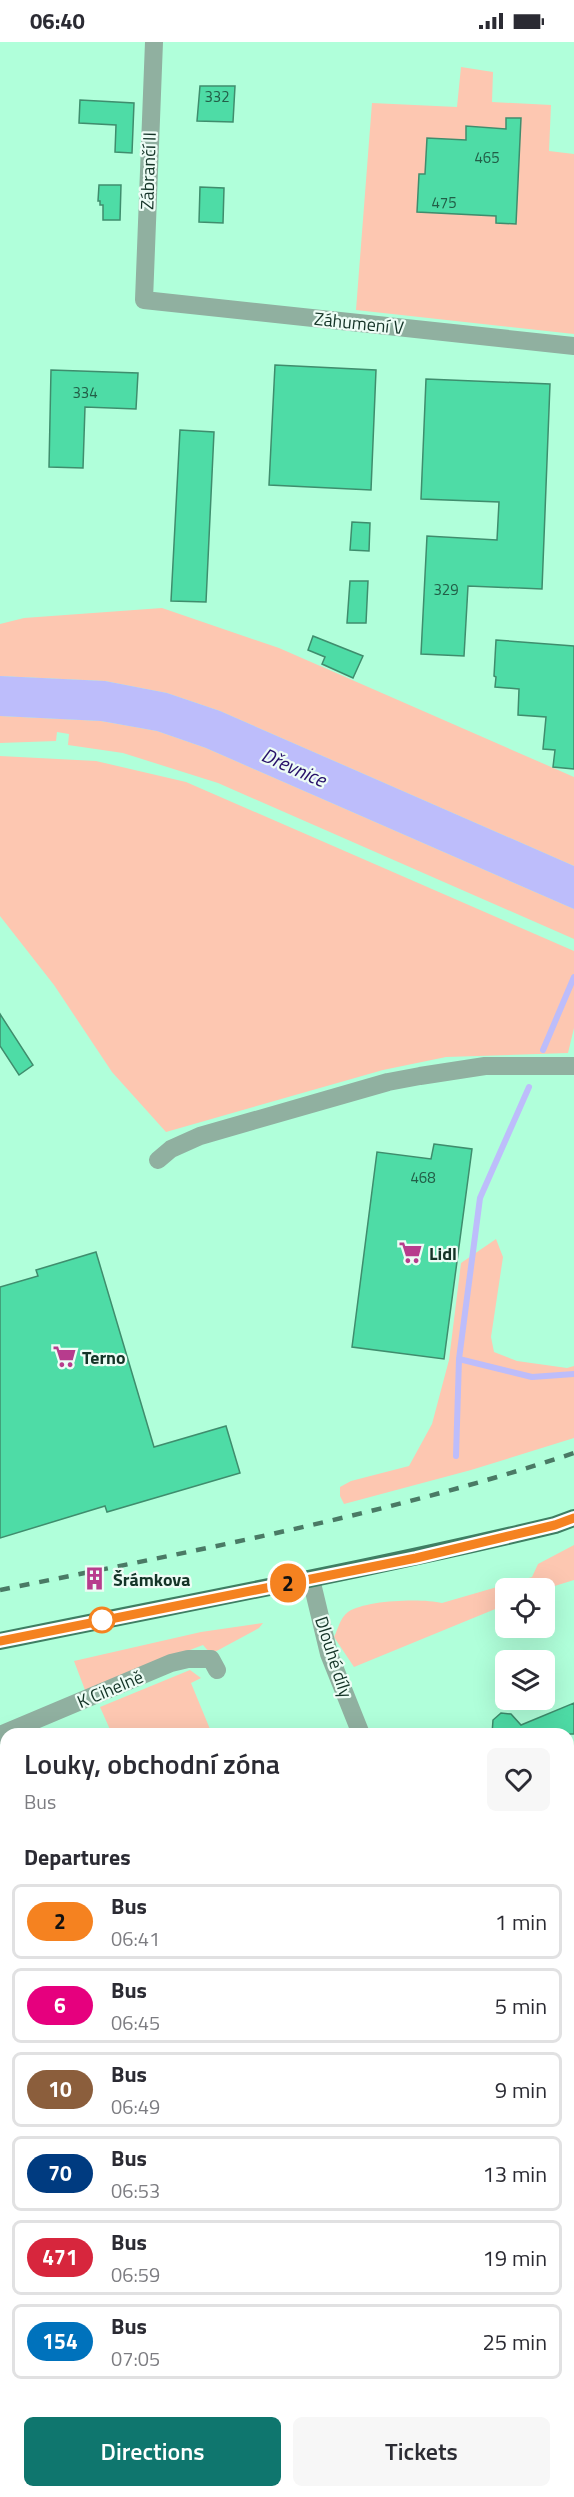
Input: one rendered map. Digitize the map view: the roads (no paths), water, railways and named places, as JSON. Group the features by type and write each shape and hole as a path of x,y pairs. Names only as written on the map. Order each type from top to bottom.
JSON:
{"main road":[{"path":"0,1641 416,1558 555,1525 574,1518"}],"street":[{"name":"Zábrančí II","path":"144,300 153,42"},
{"name":"Záhumení V","path":"144,300 574,345"},
{"path":"158,1160 171,1149 200,1136 388,1082 485,1066 574,1066"},
{"name":"Dlouhé díly","path":"311,1579 329,1654 359,1728"},
{"name":"K Cihelně","path":"17,1728 171,1663 188,1659 211,1659 217,1670"}],"water":[{"name":"Dřevnice","path":"0,676 105,681 167,693 220,711 574,866 574,909 206,748 157,731 101,721 0,716"}],"waterway":[{"path":"543,1050 574,977"},
{"path":"456,1456 459,1359 480,1198 529,1087"},
{"path":"459,1359 532,1377 574,1374"}],"railway":[{"path":"0,1590 217,1546 361,1513 433,1495 574,1453"}],"place":[{"name":"Lidl","path":"411,1253"},
{"name":"Terno","path":"64,1357"},
{"name":"Šrámkova","path":"95,1579"}]}
